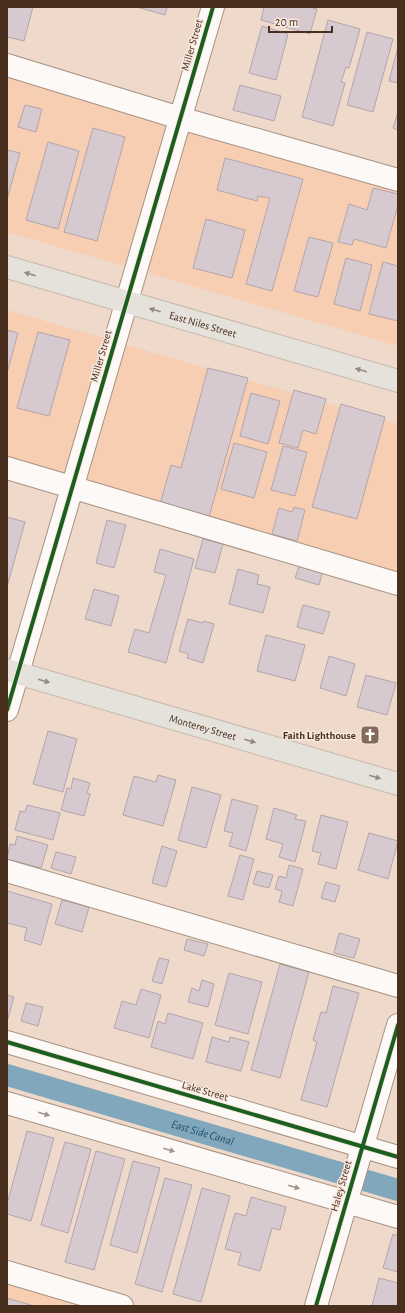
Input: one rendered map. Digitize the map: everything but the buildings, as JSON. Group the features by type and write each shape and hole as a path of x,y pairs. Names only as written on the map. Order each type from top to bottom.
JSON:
{"main road":[{"name":"East Niles Street","path":"7,267 398,381"},
{"name":"Monterey Street","path":"12,671 398,784"}],"street":[{"name":"Miller Street","path":"7,710 12,671 72,487 213,7"},
{"path":"7,65 180,118 398,180"},
{"path":"7,468 398,584"},
{"path":"7,871 398,986"},
{"name":"Haley Street","path":"316,1306 398,1025"},
{"name":"Lake Street","path":"7,1042 398,1157"},
{"path":"7,1103 398,1217"},
{"path":"7,1272 122,1306"}],"shaded area":[{"path":"7,71 398,187 398,346 7,232"},
{"path":"7,310 398,424 398,575 7,461"},
{"path":"7,1274 117,1306 7,1306"}],"waterway":[{"name":"East Side Canal","path":"7,1075 398,1190"}],"cycle path":[{"path":"7,710 213,7"},
{"path":"316,1306 398,1025"},
{"path":"7,1042 398,1157"}],"place":[{"name":"Faith Lighthouse","path":"370,735"}]}
